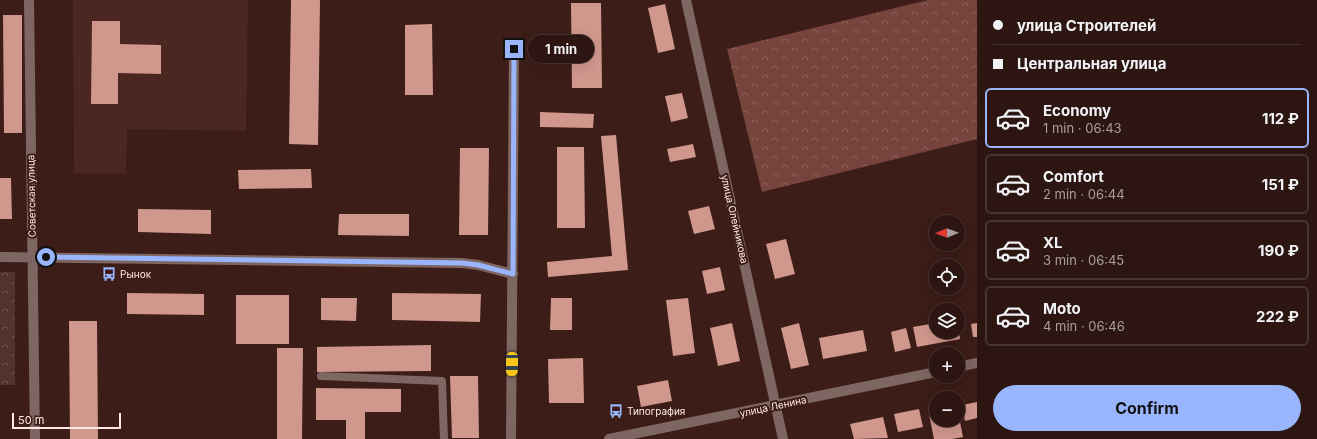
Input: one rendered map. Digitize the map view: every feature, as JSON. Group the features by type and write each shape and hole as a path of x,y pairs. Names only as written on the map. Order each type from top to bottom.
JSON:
{"street":[{"name":"Советская улица","path":"29,0 31,257 35,439"},
{"name":"улица Олейникова","path":"686,0 783,439"},
{"path":"511,439 514,49"},
{"path":"0,257 462,263 478,265 513,274"},
{"path":"965,366 977,363"},
{"name":"улица Ленина","path":"609,439 929,373"}],"lane":[{"path":"321,376 442,381 444,439"}],"shaded area":[{"path":"73,0 248,0 246,131 127,129 126,174 74,173"}],"green space":[{"path":"928,0 977,0 977,139 762,192 727,49"},
{"path":"0,272 15,272 15,385 0,385"}],"building":[{"path":"291,0 320,0 318,145 289,144"},
{"path":"571,3 601,3 602,88 572,88"},
{"path":"665,4 675,49 658,53 648,8"},
{"path":"3,15 22,15 22,133 4,133"},
{"path":"92,21 120,21 120,44 161,45 161,74 118,73 118,104 91,104"},
{"path":"432,24 433,95 405,95 405,25"},
{"path":"682,93 688,118 671,122 665,96"},
{"path":"540,112 594,114 593,128 540,127"},
{"path":"616,135 628,270 548,277 547,262 612,256 601,136"},
{"path":"693,144 696,157 670,162 667,149"},
{"path":"557,147 584,147 585,228 557,228"},
{"path":"460,148 489,148 488,235 459,235"},
{"path":"311,169 312,188 239,189 238,170"},
{"path":"0,178 11,178 12,219 0,219"},
{"path":"709,206 715,229 694,234 688,211"},
{"path":"138,209 211,210 211,234 138,232"},
{"path":"339,214 409,214 409,236 338,235"},
{"path":"786,239 795,274 775,279 766,244"},
{"path":"720,267 725,290 707,294 702,271"},
{"path":"127,293 204,294 204,315 127,314"},
{"path":"392,293 481,294 480,322 392,320"},
{"path":"236,295 289,295 289,344 236,344"},
{"path":"321,298 357,298 356,321 321,320"},
{"path":"551,298 572,298 572,330 550,330"},
{"path":"688,298 695,353 673,356 666,300"},
{"path":"69,321 97,321 98,439 70,439"},
{"path":"732,323 740,361 718,366 710,328"},
{"path":"799,323 809,365 791,369 781,328"},
{"path":"977,323 977,337 973,337 971,324"},
{"path":"929,324 929,339 960,339 917,347 913,327"},
{"path":"906,328 911,348 895,352 891,332"},
{"path":"863,330 867,351 823,359 819,338"},
{"path":"431,345 431,371 317,372 317,347"},
{"path":"277,348 303,348 302,439 277,439"},
{"path":"583,358 584,403 549,403 548,359"},
{"path":"450,376 478,376 479,438 452,438"},
{"path":"668,380 672,401 641,407 637,386"},
{"path":"316,388 401,389 401,412 365,412 365,439 346,439 346,420 316,420"},
{"path":"977,402 977,418 965,421 965,404"},
{"path":"919,409 923,427 898,432 894,414"},
{"path":"883,417 888,438 854,439 850,424"},
{"path":"932,427 961,427 963,437 952,439 934,439"}],"place":[{"name":"Рынок","path":"109,274"},
{"name":"Типография","path":"616,411"}],"route":[{"path":"46,257 462,263 478,265 513,274 514,49"}]}
